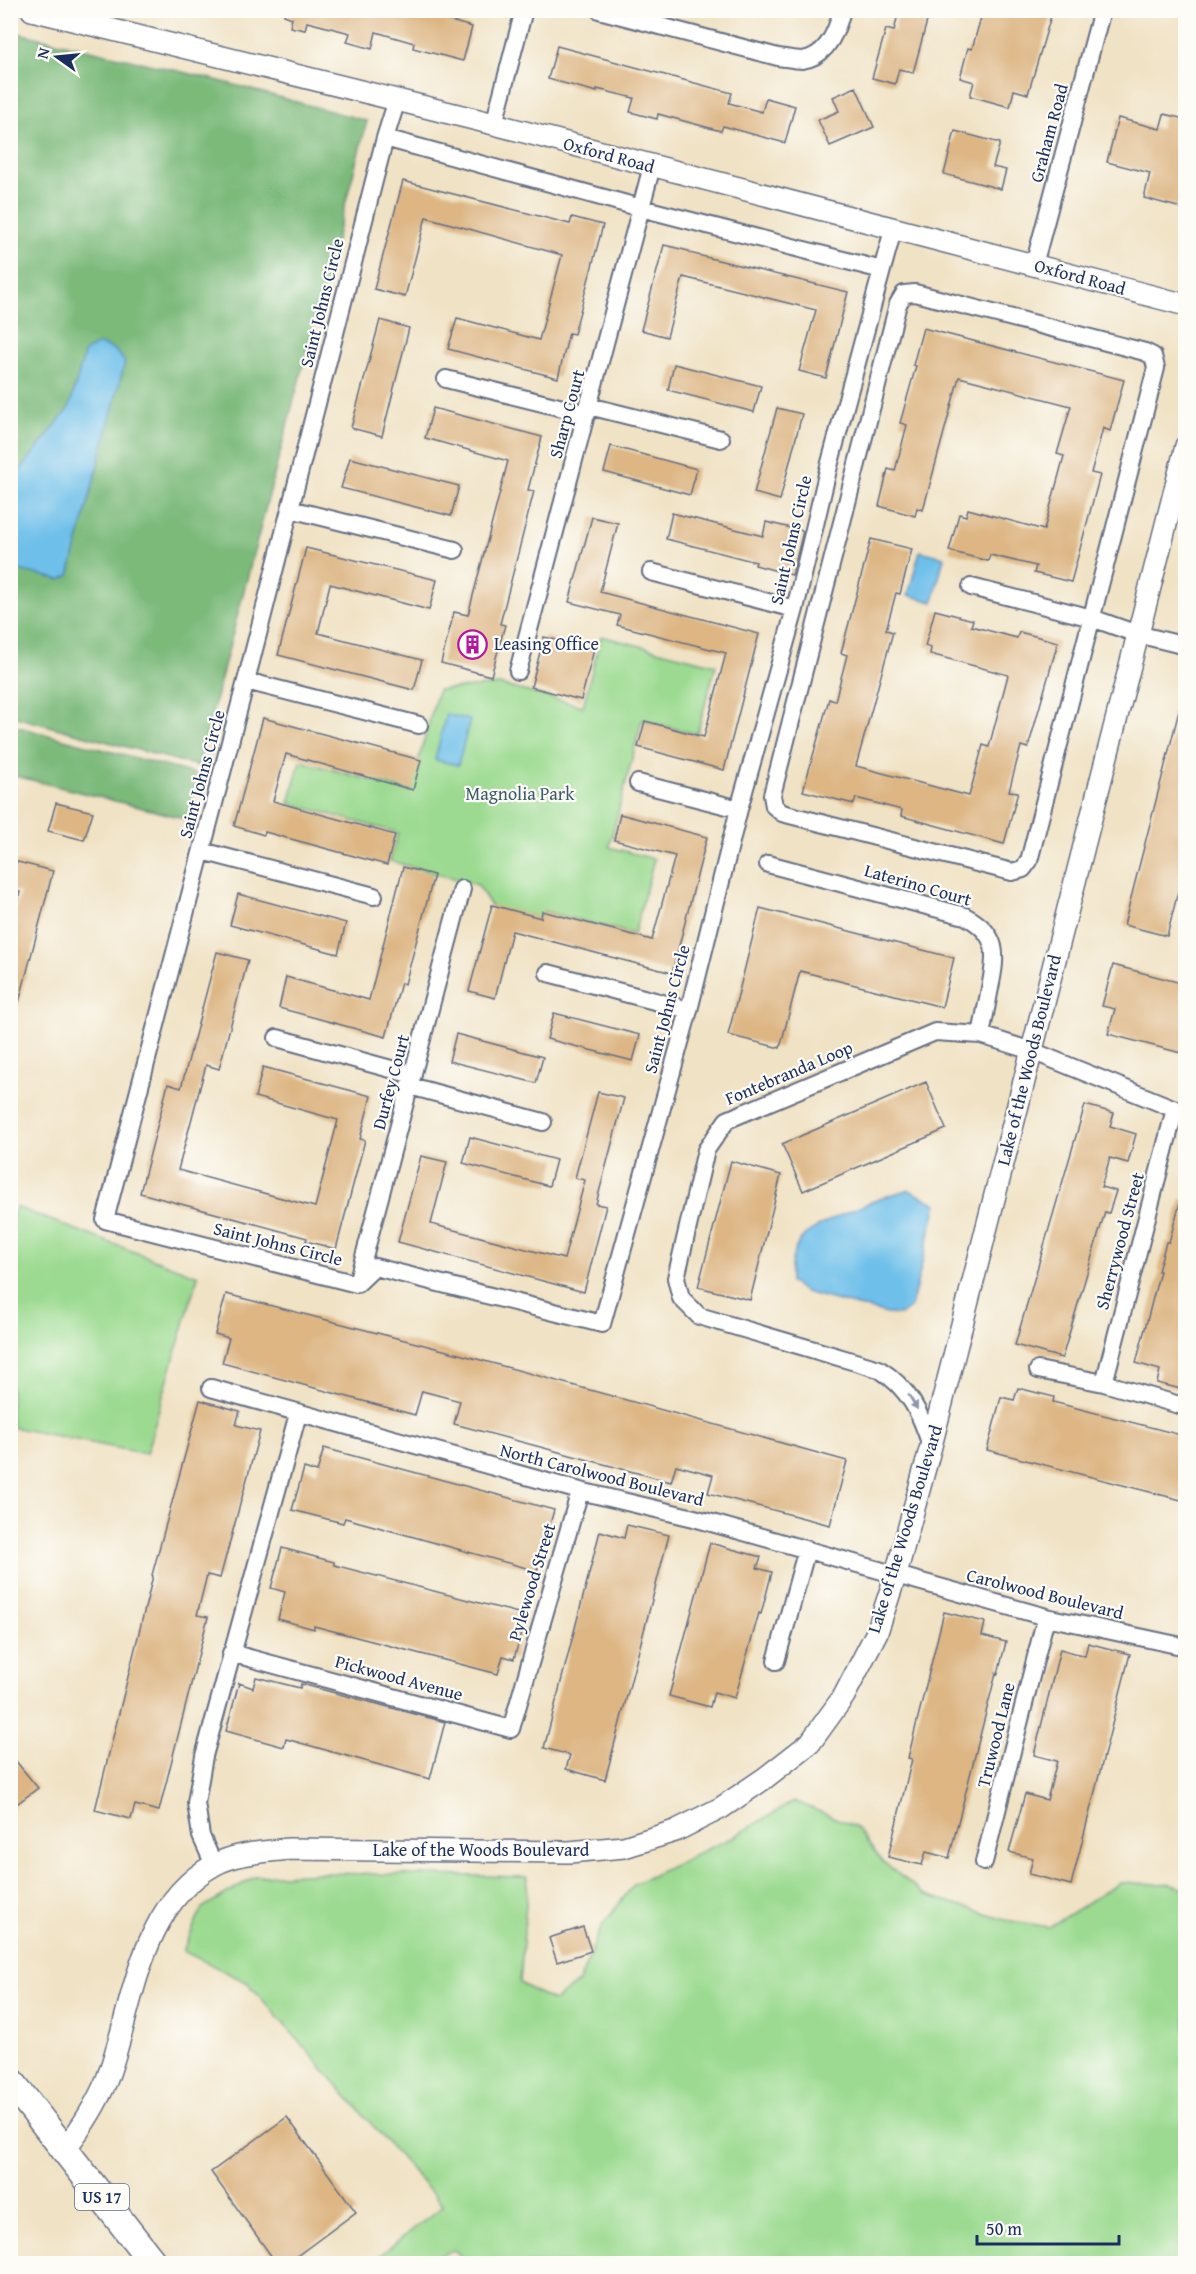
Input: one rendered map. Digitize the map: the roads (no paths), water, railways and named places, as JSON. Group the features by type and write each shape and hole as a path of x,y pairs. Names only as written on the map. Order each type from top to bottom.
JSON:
{"main road":[{"name":"US 17","path":"10,2080 154,2264"}],"street":[{"name":"Oxford Road","path":"32,10 494,124 1185,305"},
{"path":"494,124 524,10"},
{"path":"599,10 778,57 803,60 818,54 831,41 842,10"},
{"name":"Graham Road","path":"1034,265 1101,10"},
{"name":"Saint Johns Circle","path":"397,100 385,138 105,1220 357,1284 375,1267 602,1324 688,1010 739,809 795,609 828,470 893,230"},
{"path":"385,138 641,208 882,270"},
{"name":"Sharp Court","path":"518,671 652,166"},
{"path":"915,293 1145,352 1153,356 1156,368 1092,618 1029,861 1023,869 1012,872 782,813 774,806 772,795 898,304 904,294 915,293"},
{"path":"446,379 721,439"},
{"name":"Lake of the Woods Boulevard","path":"65,2149 91,2114 107,2078 136,1977 153,1932 180,1892 214,1865 248,1854 289,1849 569,1852 624,1847 675,1831 722,1808 810,1743 844,1696 877,1632 896,1574 931,1446 1185,446"},
{"path":"290,509 455,550"},
{"path":"651,572 795,609"},
{"path":"971,587 1092,618 1137,634 1185,646"},
{"path":"246,681 419,725"},
{"path":"638,783 739,809"},
{"path":"202,851 374,896"},
{"name":"Laterino Court","path":"768,864 965,916 980,924 992,941 996,959 981,1035"},
{"name":"Durfey Court","path":"357,1284 462,889"},
{"path":"548,973 688,1010"},
{"name":"Fontebranda Loop","path":"931,1446 919,1413 908,1394 893,1378 879,1369 699,1316 681,1298 676,1278 706,1150 727,1120 935,1032 981,1035 1032,1051 1180,1110"},
{"path":"277,1038 543,1122"},
{"name":"Sherrywood Street","path":"1104,1383 1180,1110"},
{"path":"1038,1370 1104,1383 1185,1407"},
{"name":"North Carolwood Boulevard","path":"211,1389 580,1491 694,1518 896,1574"},
{"path":"214,1865 201,1836 196,1803 204,1756 298,1414"},
{"name":"Pylewood Street","path":"522,1684 580,1491"},
{"path":"776,1661 807,1549"},
{"name":"Carolwood Boulevard","path":"896,1574 1046,1617 1185,1647"},
{"name":"Truwood Lane","path":"984,1862 1046,1617"},
{"name":"Pickwood Avenue","path":"231,1653 511,1729 522,1684"}],"water":[{"path":"99,344 115,350 125,362 69,576 60,580 11,568 11,482 69,408 85,351"},
{"path":"920,551 944,557 933,602 908,595"},
{"path":"446,714 470,720 458,765 435,760"},
{"path":"909,1190 937,1204 911,1307 900,1315 887,1314 805,1292 790,1282 794,1253 799,1242 809,1232 852,1210"}],"place":[{"name":"Leasing Office","path":"473,644"}],"park label":[{"name":"Magnolia Park","path":"520,794"}]}
